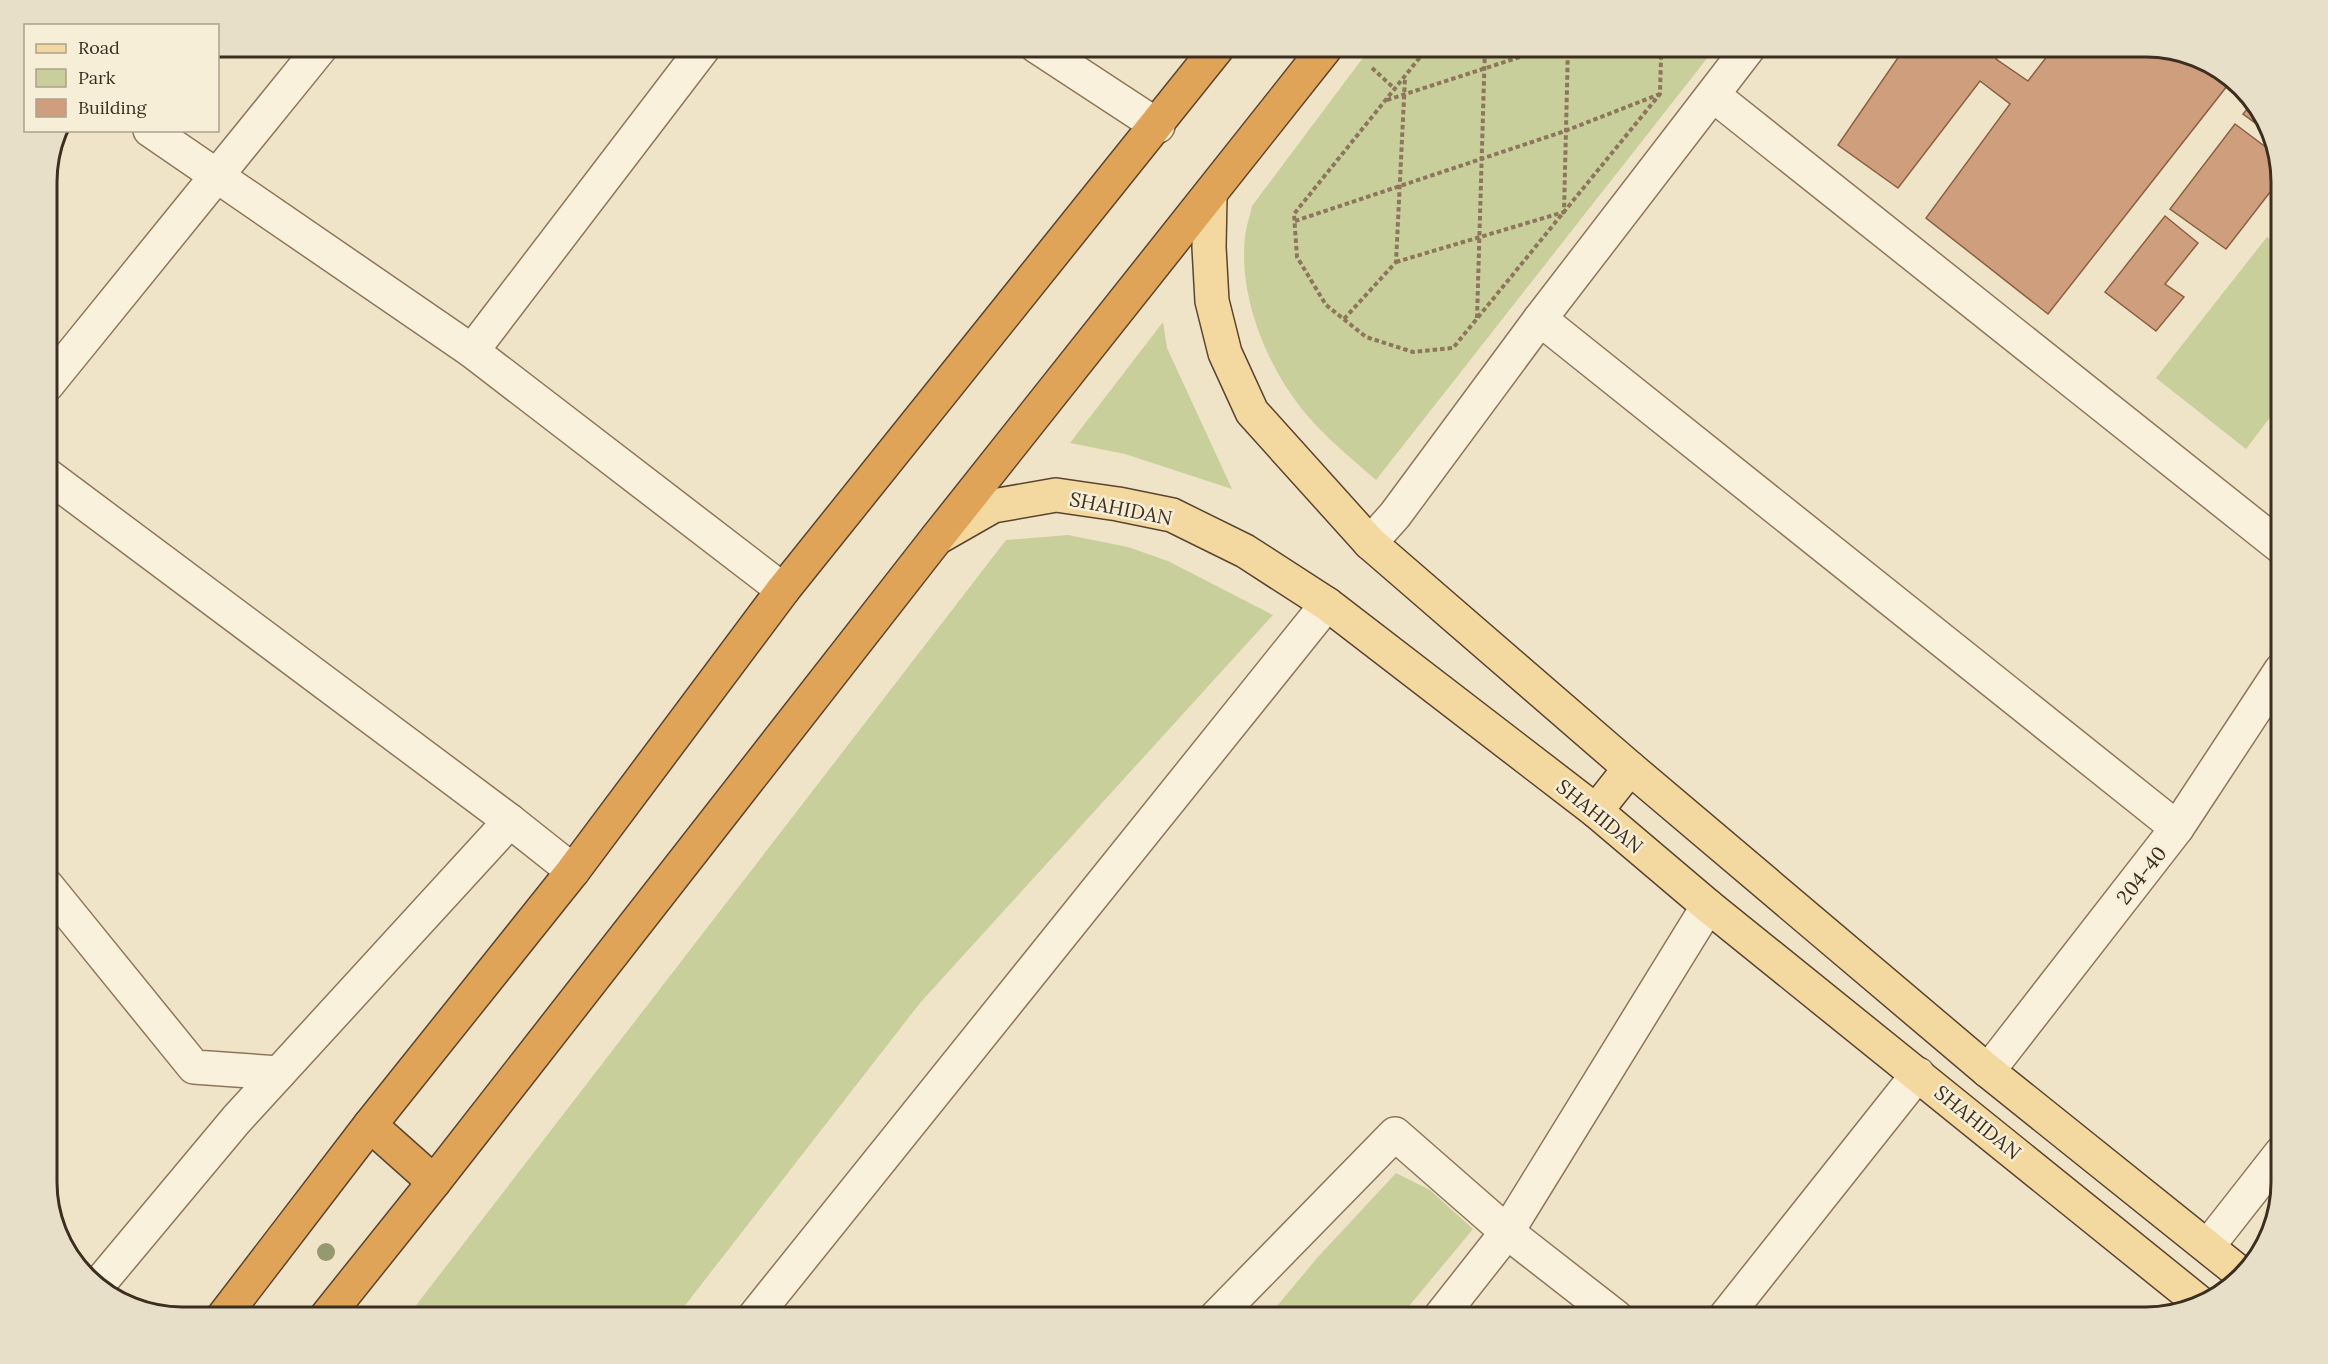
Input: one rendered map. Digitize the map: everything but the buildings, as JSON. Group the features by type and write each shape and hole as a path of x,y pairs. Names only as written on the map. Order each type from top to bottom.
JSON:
{"highway":[{"path":"231,1307 370,1125 573,871 783,590 1158,126 1211,57"},
{"path":"334,1307 936,539 1210,197 1318,57"},
{"path":"370,1125 434,1182"}],"main road":[{"path":"1210,197 1209,247 1212,302 1225,353 1243,393 1252,412 1370,543 1630,768 1988,1071 2235,1269"},
{"name":"SHAHIDAN","path":"936,539 993,506 1056,495 1172,515 1245,551 1327,604 1596,811 1708,906 2193,1297"},
{"path":"1596,811 1630,768"}],"street":[{"path":"57,373 313,57"},
{"path":"472,351 697,57"},
{"path":"1053,57 1158,126"},
{"path":"1370,543 1395,515 1540,319 1742,57"},
{"path":"1713,95 2271,539"},
{"path":"153,132 472,351 783,590"},
{"path":"1540,319 2177,828"},
{"path":"57,482 510,821 573,871"},
{"path":"762,1307 1327,604"},
{"name":"204-40","path":"1988,1071 2177,828 2271,685"},
{"path":"103,1279 236,1120 510,821"},
{"path":"57,898 194,1067 279,1073"},
{"path":"1448,1307 1507,1232 1708,906"},
{"path":"1733,1307 1918,1074"},
{"path":"1226,1307 1395,1134 1507,1232 1603,1307"},
{"path":"2208,1246 2271,1167"}],"path":[{"path":"1420,57 1294,214 1297,256 1326,305 1366,337 1413,352 1453,348 1660,94 1661,57"},
{"path":"1477,318 1485,57"},
{"path":"1385,101 1521,57"},
{"path":"1564,212 1568,57"},
{"path":"1372,68 1395,89"},
{"path":"1396,262 1405,77"},
{"path":"1295,220 1565,131 1660,94"},
{"path":"1344,319 1396,262 1564,212"}],"green space":[{"path":"1364,57 1708,57 1376,480 1306,414 1279,376 1268,354 1251,308 1246,284 1244,260 1246,233 1252,206"},
{"path":"2267,237 2271,240 2271,416 2246,449 2156,378"},
{"path":"1163,322 1167,348 1232,489 1125,454 1070,443"},
{"path":"1068,535 1128,547 1168,561 1273,615 920,1003 684,1307 415,1307 1006,540"},
{"path":"1396,1173 1430,1190 1473,1229 1408,1307 1276,1307 1317,1258"}]}
